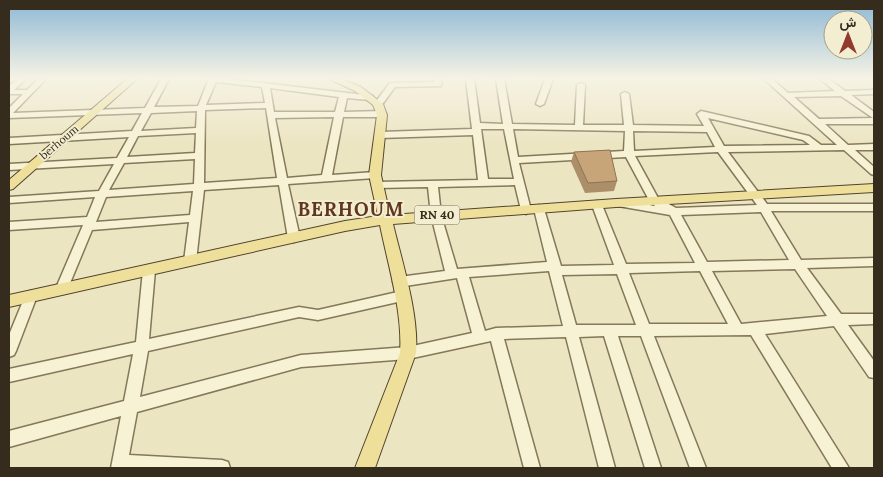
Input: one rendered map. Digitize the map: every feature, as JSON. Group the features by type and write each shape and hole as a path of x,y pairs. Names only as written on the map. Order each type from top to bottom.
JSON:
{"main road":[{"name":"berhoum","path":"9,186 107,101"},
{"path":"364,468 408,353 409,341 401,289 376,180 380,135 376,105 372,101"},
{"name":"RN 40","path":"9,301 294,238 385,220 654,200 874,188"}],"street":[{"path":"9,115 21,101"},
{"path":"62,288 102,194 153,101"},
{"path":"190,261 199,187 198,156 201,108 204,101"},
{"path":"268,101 294,238"},
{"path":"326,179 342,101"},
{"path":"364,101 376,105"},
{"path":"9,115 201,108 339,114 376,105 379,101"},
{"path":"473,101 483,182"},
{"path":"504,101 514,160 520,182 556,269 570,331 607,468"},
{"path":"579,127 580,101"},
{"path":"626,101 629,127 629,153 654,200 674,212 738,328"},
{"path":"793,101 874,172"},
{"path":"854,101 874,116"},
{"path":"818,147 806,138 701,114 721,149 756,195 797,263 874,372"},
{"path":"816,122 874,121"},
{"path":"380,135 508,126 708,129"},
{"path":"9,141 200,130"},
{"path":"514,160 721,149 874,147"},
{"path":"9,167 198,156"},
{"path":"9,200 326,179 433,184 520,182"},
{"path":"433,184 436,215 480,337"},
{"path":"616,203 674,212 763,208 874,207"},
{"path":"597,205 698,468"},
{"path":"9,226 195,218"},
{"path":"9,375 299,312 318,315 457,273 556,269 705,268 797,263 874,262"},
{"path":"149,270 142,345 132,406 119,466 222,468"},
{"path":"9,351 31,296"},
{"path":"9,439 301,361 408,353 496,334 609,330 755,329 838,320 874,319"},
{"path":"755,329 841,468"},
{"path":"609,330 653,468"},
{"path":"496,334 532,468"}],"building":[{"path":"610,150 617,181 588,183 574,152"}],"district":[{"name":"BERHOUM","path":"351,209"}]}
